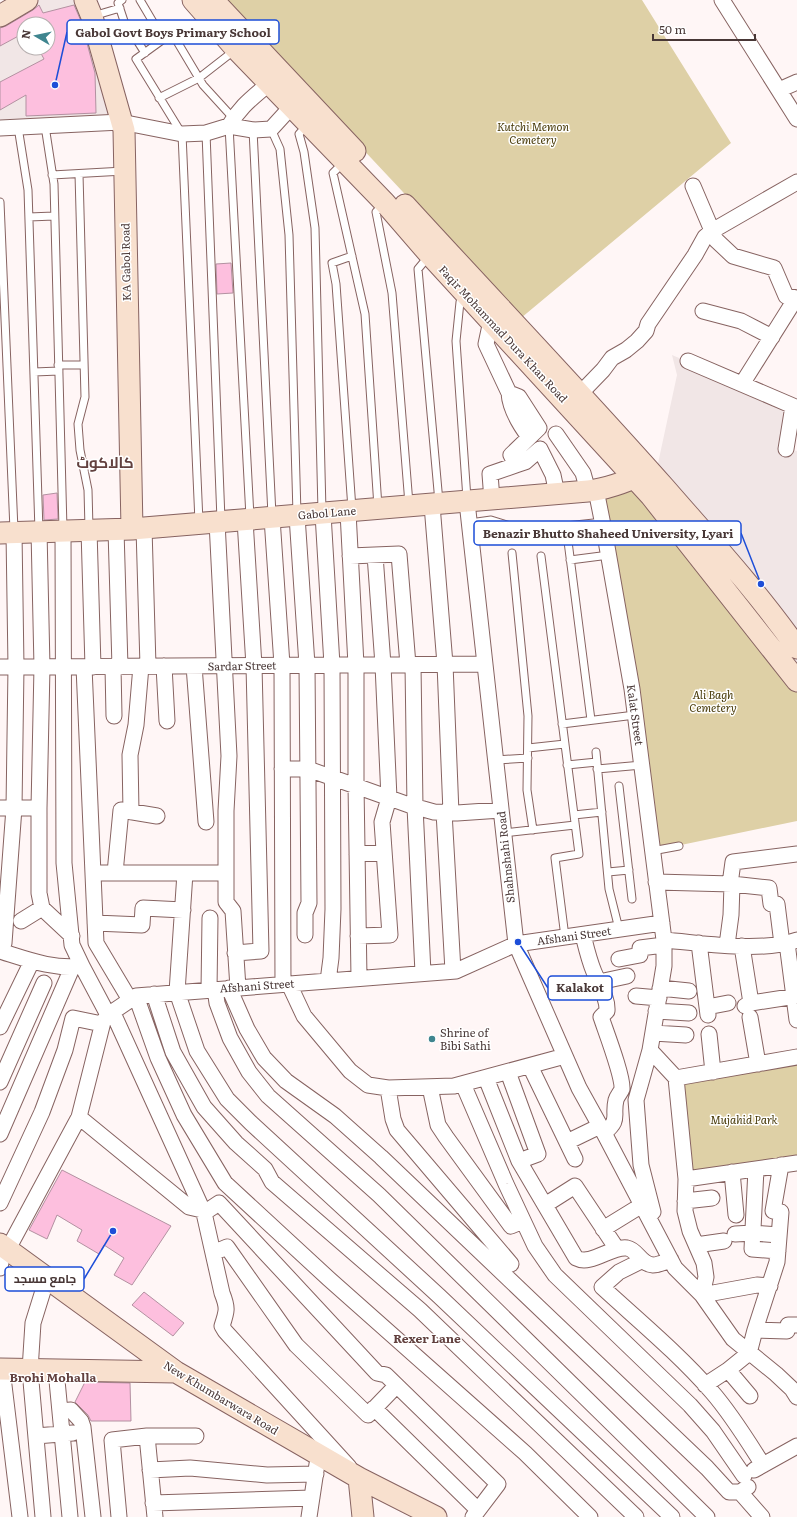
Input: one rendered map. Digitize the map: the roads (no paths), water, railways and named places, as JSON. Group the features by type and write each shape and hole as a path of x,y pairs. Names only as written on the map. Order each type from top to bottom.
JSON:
{"main road":[{"path":"3,6 27,0"},
{"name":"Faqir Mohammad Dura Khan Road","path":"206,4 236,49 275,78 292,106 386,203 430,255 468,295 499,318"},
{"name":"Faqir Mohammad Dura Khan Road","path":"206,4 499,318 642,474 750,587 771,612 797,648"},
{"name":"KA Gabol Road","path":"88,8 124,130 131,529"},
{"name":"Faqir Mohammad Dura Khan Road","path":"642,474 651,496 797,681"},
{"name":"Gabol Lane","path":"7,533 131,529 592,491 642,474"},
{"path":"734,601 750,587"},
{"name":"New Khumbarwara Road","path":"4,1246 176,1372 317,1464 359,1478 436,1517"},
{"path":"1,1369 176,1372"},
{"path":"359,1478 363,1517"}],"street":[{"path":"722,0 797,119"},
{"path":"232,123 238,112 250,98 275,78"},
{"path":"779,90 797,82"},
{"path":"0,128 121,122 182,134 206,133 232,123 252,130 271,129 292,106"},
{"path":"574,400 604,370 612,358 626,350 646,331 648,324 705,237 712,231 797,182"},
{"path":"693,186 716,240 733,256 774,268 786,296 797,298 742,384"},
{"path":"703,311 741,321 772,337"},
{"path":"499,318 489,330 486,344 509,393 519,397 539,428 511,455 516,465"},
{"path":"688,361 793,406 786,449"},
{"name":"Kalat Street","path":"556,434 583,473 592,491 603,522 642,765 662,923 664,966 650,1050 636,1100 640,1165 660,1239"},
{"path":"492,500 490,474 525,462 540,449 553,475 557,494"},
{"name":"Shahnshahi Road","path":"467,502 516,944 579,1088 660,1239"},
{"path":"436,504 445,664 447,812 453,971"},
{"path":"350,511 350,556 356,665 359,978"},
{"path":"322,514 332,665 334,909 328,981"},
{"path":"297,516 307,665 309,903 306,913 305,935"},
{"path":"272,518 282,665 282,769 286,984 304,1016 350,1071 368,1085 388,1088 454,1086 565,1056"},
{"path":"235,953 261,951 254,666 247,520"},
{"path":"212,523 224,666 229,756 225,873 226,902 233,911 235,953 217,1003 230,1038 249,1072 268,1096 379,1195 707,1517"},
{"path":"131,529 144,666 136,725 130,755 132,812"},
{"path":"114,716 117,667 131,529"},
{"path":"90,530 88,667 96,943 133,998 181,1108 225,1183 329,1279 524,1453 590,1517"},
{"path":"39,531 42,667 39,893 42,908 72,936"},
{"path":"63,531 64,863 72,945 77,967 108,1017 203,1212 227,1311 222,1326 359,1478"},
{"path":"7,533 16,667 7,808 4,943 0,951 32,961 77,967"},
{"path":"350,556 399,554 411,665 415,807 423,973"},
{"path":"358,936 390,935 382,822 388,798 383,665 376,555"},
{"name":"Sardar Street","path":"0,667 485,664"},
{"path":"164,666 168,721"},
{"path":"194,666 206,822"},
{"path":"282,769 308,769 356,785 388,798 434,812 501,810"},
{"path":"7,808 39,808"},
{"path":"115,873 120,810 157,816"},
{"path":"357,854 384,852"},
{"path":"727,945 731,915 733,862 797,854"},
{"path":"93,873 225,873"},
{"path":"185,873 177,992 197,1051 227,1099 439,1296 672,1517"},
{"path":"656,882 731,884 769,888 771,904 777,904 789,942 794,976 797,1020"},
{"path":"21,921 42,908"},
{"path":"96,923 142,925 143,908 183,910"},
{"path":"210,918 223,989 264,1058 286,1081 335,1116 381,1156 707,1468 729,1492 740,1492 748,1487 744,1476 713,1431 690,1405 555,1275 535,1246 463,1084"},
{"name":"Afshani Street","path":"133,998 177,992 453,971 516,944 662,923"},
{"path":"567,1142 613,1125 615,1119 616,1100 622,1089 620,1075 601,1017 607,1011 607,1007 599,982 594,972 583,935"},
{"path":"619,959 640,955 640,948 664,943 699,943 742,946 789,942"},
{"path":"699,943 707,1011 728,1003"},
{"path":"742,946 749,1009 758,1064"},
{"path":"25,1027 2,1023 32,961"},
{"path":"0,1134 77,967"},
{"path":"599,982 627,976"},
{"path":"0,1082 44,983"},
{"path":"658,999 689,991"},
{"path":"154,994 173,1052 204,1107 236,1143 265,1169 272,1182 420,1310 636,1517"},
{"path":"636,996 658,999 688,1013"},
{"path":"749,1009 796,996"},
{"path":"0,1203 42,1112 65,1050 74,1018 108,1017 133,998"},
{"path":"0,1268 4,1246 79,1117 108,1017"},
{"path":"653,1033 686,1035"},
{"path":"709,1034 713,1072"},
{"path":"650,1050 676,1078 686,1179 685,1211 690,1231 704,1263 706,1277 702,1294"},
{"path":"676,1078 797,1057"},
{"path":"530,1066 575,1159"},
{"path":"508,1072 538,1154 519,1161"},
{"path":"486,1078 519,1161 576,1258 585,1260 617,1249 626,1248 635,1252 641,1261 653,1265 671,1260"},
{"path":"430,1087 438,1125 446,1137 511,1226 523,1220"},
{"path":"388,1088 393,1118 397,1130 512,1264"},
{"path":"79,1117 189,1207 203,1212 219,1203 363,1359 377,1373 386,1376 498,1484 476,1514 374,1408"},
{"path":"686,1179 797,1163"},
{"path":"705,1385 728,1370 749,1353 755,1330 778,1262 781,1212 773,1211 781,1165"},
{"path":"756,1169 752,1249 778,1251"},
{"path":"732,1172 736,1215"},
{"path":"545,1205 575,1186 617,1249"},
{"path":"685,1201 712,1198"},
{"path":"603,1229 642,1205"},
{"path":"696,1245 753,1233 780,1235"},
{"path":"660,1239 674,1268 702,1294 733,1340 776,1374 792,1389 797,1397"},
{"path":"213,1253 227,1248 296,1345 368,1414 396,1386"},
{"path":"641,1261 619,1272 602,1287 687,1366 705,1385 735,1421 763,1465"},
{"path":"43,1517 30,1370 33,1323 47,1278"},
{"path":"702,1294 757,1285 770,1286"},
{"path":"755,1330 787,1331 788,1325 797,1325"},
{"path":"1,1369 7,1465 20,1517"},
{"path":"56,1370 70,1517"},
{"path":"728,1370 750,1396"},
{"path":"60,1411 71,1410 81,1421 84,1432 93,1517"},
{"path":"36,1436 84,1432"},
{"path":"147,1436 154,1510 312,1498"},
{"path":"119,1517 112,1440 147,1436 196,1436"},
{"path":"744,1476 797,1446"},
{"path":"150,1470 190,1468 267,1475 317,1464 309,1517"},
{"path":"740,1492 762,1517"}],"lane":[{"path":"122,0 118,2 125,24"},
{"path":"140,0 163,39"},
{"path":"88,8 120,8"},
{"path":"212,523 182,134 136,59 172,33 199,78 232,123 247,520"},
{"path":"133,34 145,53"},
{"path":"159,98 199,78 236,49"},
{"path":"308,124 299,134 304,152 315,228 322,514"},
{"path":"45,126 52,176 54,216 63,531"},
{"path":"18,127 28,190 39,531"},
{"path":"271,129 280,149 289,236 297,516"},
{"path":"252,130 272,518"},
{"path":"206,133 212,523"},
{"path":"345,161 333,173 365,314 378,509"},
{"path":"52,176 124,171"},
{"path":"79,174 85,397 78,424 80,450 88,490 90,530"},
{"path":"0,202 7,533"},
{"path":"386,203 376,212 392,293 409,506"},
{"path":"29,217 54,216"},
{"path":"430,255 418,269 436,504"},
{"path":"350,511 336,284 332,262 352,256"},
{"path":"467,502 456,341 460,302 468,295"},
{"path":"34,372 84,365"},
{"path":"470,523 492,520 514,527 534,526"},
{"path":"591,720 566,526 603,522"},
{"path":"512,553 528,716 527,790 533,830"},
{"path":"570,560 609,555"},
{"path":"541,556 578,854 555,858 565,937"},
{"path":"562,724 635,714"},
{"path":"528,748 564,744"},
{"path":"596,752 609,889 619,930"},
{"path":"496,760 528,758"},
{"path":"567,765 642,765"},
{"path":"619,786 632,899"},
{"path":"574,815 602,812"},
{"path":"504,833 575,825"},
{"path":"652,851 679,846"},
{"path":"608,872 629,870"}],"place":[{"name":"Gabol Govt Boys Primary School","path":"55,85"},
{"name":"Benazir Bhutto Shaheed University, Lyari","path":"761,584"},
{"name":"Kalakot","path":"518,942"},
{"name":"Shrine of Bibi Sathi","path":"432,1039"},
{"name":"جامع مسجد","path":"113,1231"}],"district":[{"name":"کالاکوٹ","path":"105,463"},
{"name":"Rexer Lane","path":"427,1339"},
{"name":"Brohi Mohalla","path":"53,1378"}],"park label":[{"name":"Kutchi Memon Cemetery","path":"533,133"},
{"name":"Ali Bagh Cemetery","path":"713,701"},
{"name":"Mujahid Park","path":"744,1120"}]}
